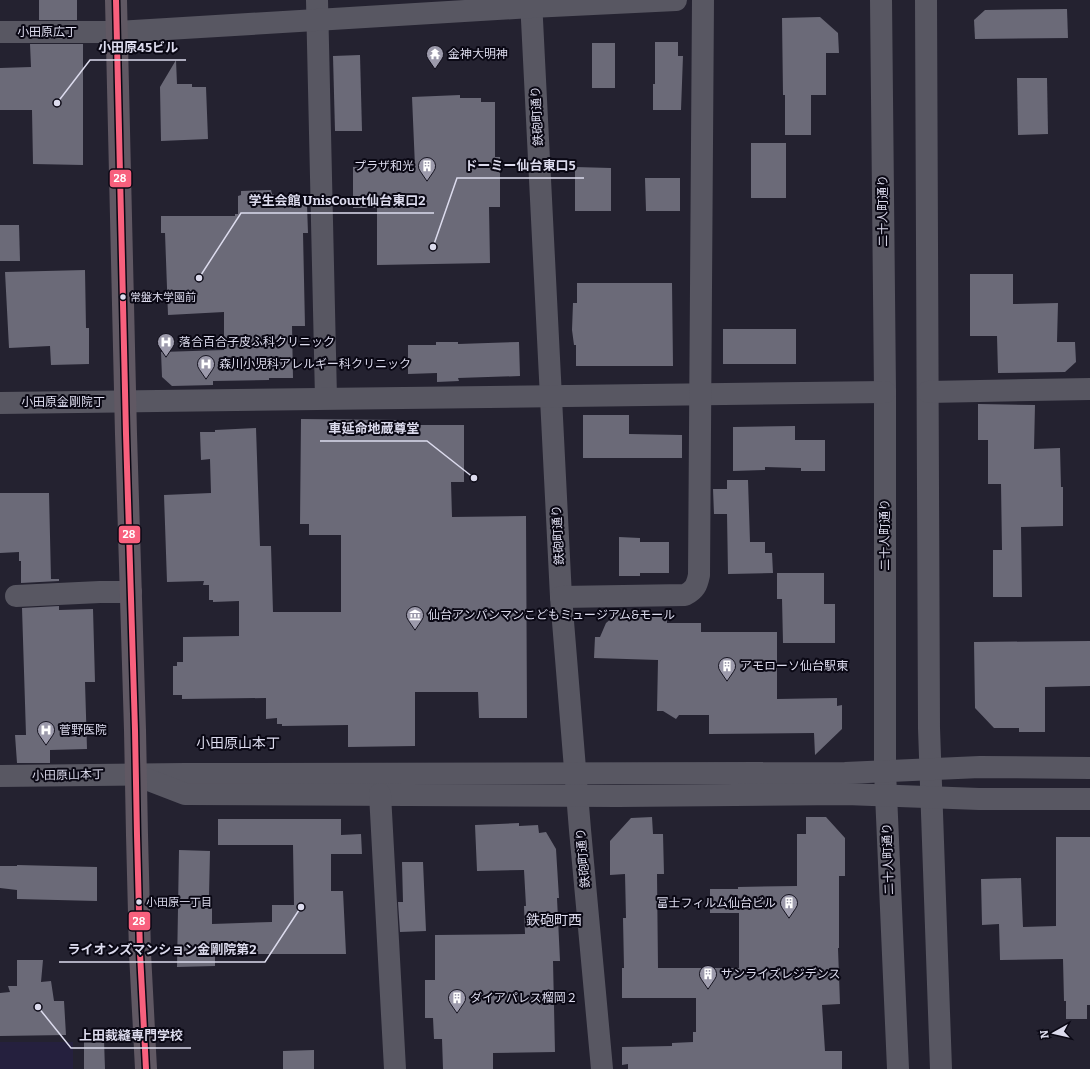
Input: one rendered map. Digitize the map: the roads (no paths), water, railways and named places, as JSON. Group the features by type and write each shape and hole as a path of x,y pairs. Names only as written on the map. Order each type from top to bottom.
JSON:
{"highway":[{"path":"116,0 140,953 146,1069"}],"street":[{"name":"小田原広丁","path":"0,32 117,32 318,10 676,0"},
{"path":"561,597 685,595 692,592 696,586 699,575 703,0"},
{"name":"二十人町通り","path":"881,0 885,771 898,1069"},
{"path":"926,0 930,797 941,1069"},
{"name":"鉄砲町通り","path":"531,4 561,597 575,774 602,1069"},
{"path":"318,10 326,398"},
{"path":"928,392 1090,389"},
{"name":"小田原金剛院丁","path":"0,403 884,392"},
{"path":"16,596 131,592"},
{"path":"136,774 185,794 577,795 846,784 885,771 980,767 1090,768"},
{"name":"小田原山本丁","path":"0,776 136,774 575,774 846,784"},
{"path":"846,784 886,795 979,799 1090,799"},
{"path":"380,794 394,1069"}],"place":[{"name":"金神大明神","path":"435,69"},
{"name":"小田原45ビル","path":"57,103"},
{"name":"プラザ和光","path":"427,181"},
{"name":"ドーミー仙台東口5","path":"433,247"},
{"name":"学生会館 UnisCourt仙台東口2","path":"199,278"},
{"name":"常盤木学園前","path":"123,297"},
{"name":"落合百合子皮ふ科クリニック","path":"166,357"},
{"name":"森川小児科アレルギー科クリニック","path":"206,379"},
{"name":"車延命地蔵尊堂","path":"474,478"},
{"name":"仙台アンパンマンこどもミュージアム&モール","path":"415,630"},
{"name":"アモローソ仙台駅東","path":"727,681"},
{"name":"菅野医院","path":"46,745"},
{"name":"小田原一丁目","path":"139,902"},
{"name":"ライオンズマンション金剛院第2","path":"301,907"},
{"name":"富士フィルム仙台ビル","path":"789,918"},
{"name":"サンライズレジデンス","path":"708,989"},
{"name":"上田裁縫専門学校","path":"38,1007"},
{"name":"ダイアパレス榴岡２","path":"457,1013"}],"district":[{"name":"小田原山本丁","path":"238,743"},
{"name":"鉄砲町西","path":"554,920"}]}
